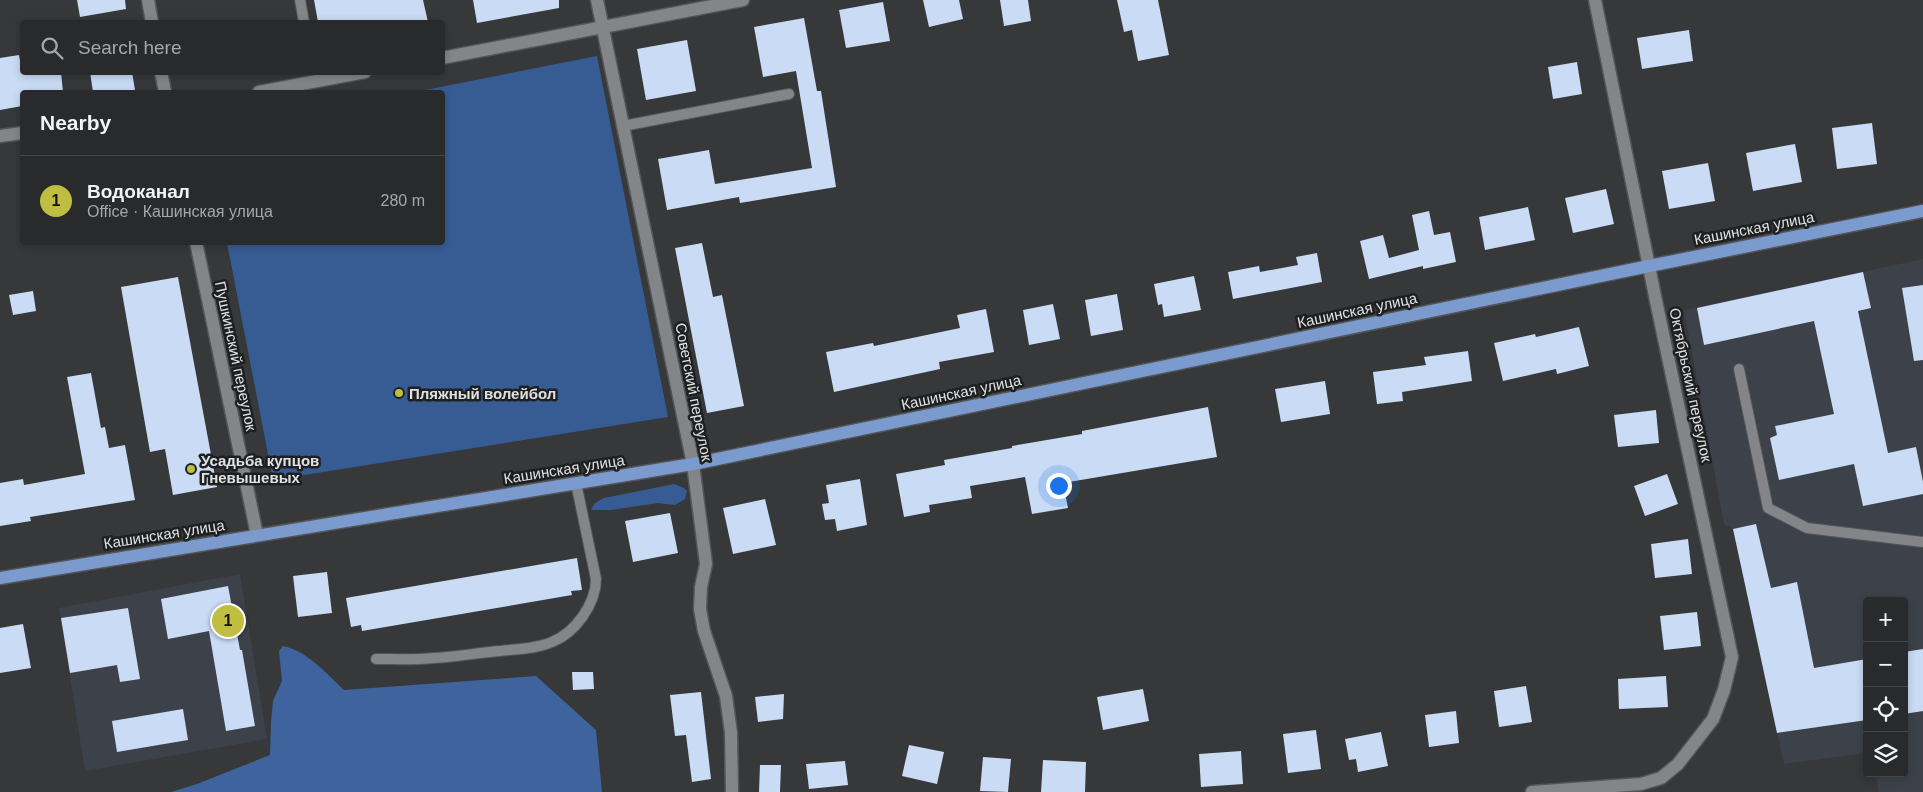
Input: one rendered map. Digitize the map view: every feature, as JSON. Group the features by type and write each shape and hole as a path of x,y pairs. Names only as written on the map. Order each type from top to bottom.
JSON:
{"main road":[{"name":"Кашинская улица","path":"0,578 693,464 1923,211"}],"street":[{"path":"148,0 152,20"},
{"name":"Советский переулок","path":"597,0 693,464 706,564 701,587 700,609 704,631 726,696 731,733 732,792"},
{"path":"445,57 743,0"},
{"name":"Октябрьский переулок","path":"1532,792 1641,784 1661,778 1678,764 1713,719 1724,690 1732,657 1595,0"},
{"path":"162,75 165,90"},
{"path":"266,90 314,77 334,75"},
{"path":"0,136 20,132"},
{"name":"Пушкинский переулок","path":"197,245 257,535"}],"lane":[{"path":"300,0 304,20"},
{"path":"623,126 790,94"},
{"path":"1739,369 1768,508 1808,528 1923,542"},
{"path":"376,659 434,658 534,647 553,642 566,633 579,621 596,590 596,579 576,483"}],"shaded area":[{"path":"597,56 668,417 273,480 227,245 445,245 445,90 425,90"},
{"path":"1923,259 1923,792 1879,792 1877,777 1908,777 1908,597 1863,597 1863,754 1784,764 1733,529 1724,524 1684,310"},
{"path":"674,484 687,491 685,499 675,505 658,503 611,510 591,510 595,503 604,498"},
{"path":"240,574 267,739 85,771 59,608"},
{"path":"283,646 292,648 308,657 344,690 536,676 596,730 602,792 171,792 197,784 270,755 273,701 282,681 279,651"}],"building":[{"path":"77,0 125,0 126,9 80,17"},
{"path":"314,0 423,0 428,20 318,20"},
{"path":"473,0 559,0 559,8 477,23"},
{"path":"923,0 959,0 963,19 929,27"},
{"path":"1000,0 1028,0 1031,21 1004,26"},
{"path":"1117,0 1158,0 1169,55 1138,61 1132,30 1124,32"},
{"path":"883,2 890,41 846,48 839,10"},
{"path":"804,18 817,91 821,91 836,187 740,203 739,197 667,210 658,159 709,150 715,184 812,168 796,71 763,77 754,27"},
{"path":"1689,30 1693,61 1642,69 1637,38"},
{"path":"687,40 696,91 646,100 637,49"},
{"path":"19,55 20,75 61,75 63,90 20,90 20,106 0,110 0,58"},
{"path":"1577,62 1582,94 1553,99 1548,67"},
{"path":"90,75 132,75 135,90 93,90"},
{"path":"1872,123 1877,164 1837,169 1832,128"},
{"path":"1795,144 1802,182 1753,191 1746,153"},
{"path":"1708,163 1715,201 1669,209 1662,171"},
{"path":"1606,189 1614,224 1573,233 1565,198"},
{"path":"1528,207 1535,240 1485,250 1479,217"},
{"path":"1429,211 1434,235 1450,232 1456,262 1423,269 1423,266 1369,279 1360,241 1383,235 1389,258 1419,250 1412,215"},
{"path":"702,243 713,297 722,295 744,406 707,413 675,248"},
{"path":"1317,253 1322,282 1233,299 1228,272 1259,266 1260,272 1298,265 1296,257"},
{"path":"1863,272 1871,308 1858,311 1888,453 1916,447 1923,482 1923,494 1863,506 1854,464 1779,480 1770,438 1777,435 1775,426 1834,414 1814,321 1704,345 1697,308"},
{"path":"1194,276 1201,310 1164,317 1162,304 1158,305 1154,284"},
{"path":"178,277 217,487 173,495 165,449 150,452 121,287"},
{"path":"1923,285 1923,360 1914,361 1902,288"},
{"path":"33,291 36,311 13,315 9,295"},
{"path":"1117,294 1123,330 1091,336 1085,300"},
{"path":"1053,304 1060,339 1029,345 1023,310"},
{"path":"986,309 994,352 939,362 940,369 834,392 826,352 873,343 874,346 960,328 957,315"},
{"path":"1579,327 1589,366 1557,374 1556,369 1503,381 1494,343 1535,334 1536,337"},
{"path":"1468,351 1472,381 1402,392 1403,401 1377,404 1373,372 1426,365 1424,357"},
{"path":"91,373 101,428 105,427 109,448 125,445 135,500 30,517 31,521 0,526 0,483 23,479 24,485 85,474 67,377"},
{"path":"1325,381 1330,414 1281,422 1275,389"},
{"path":"1208,407 1217,457 1063,483 1068,508 1032,514 1025,477 970,486 972,498 929,505 930,512 904,517 896,474 945,465 944,460 1082,434 1082,431"},
{"path":"1656,410 1659,443 1618,447 1614,415"},
{"path":"1667,474 1678,504 1645,516 1634,486"},
{"path":"860,479 867,525 837,531 835,519 825,520 822,504 829,503 826,485"},
{"path":"765,499 776,545 733,554 723,508"},
{"path":"670,513 678,553 633,562 625,521"},
{"path":"1756,524 1771,588 1797,582 1814,668 1863,660 1863,721 1777,733 1733,529"},
{"path":"1688,539 1692,574 1655,578 1651,544"},
{"path":"577,558 582,590 571,591 572,595 362,631 361,625 351,627 346,598"},
{"path":"327,572 332,613 298,617 293,576"},
{"path":"228,586 240,650 242,650 255,726 226,731 209,631 168,639 161,599"},
{"path":"128,608 140,679 120,682 117,665 70,673 61,618"},
{"path":"1697,612 1701,646 1664,650 1660,616"},
{"path":"23,624 31,668 0,673 0,628"},
{"path":"1923,649 1923,711 1908,713 1908,687 1908,651"},
{"path":"572,672 593,672 594,689 573,690"},
{"path":"1666,676 1668,707 1619,709 1618,679"},
{"path":"1526,686 1532,722 1499,727 1494,691"},
{"path":"1143,689 1149,721 1103,730 1097,697"},
{"path":"701,692 711,779 692,782 686,735 675,736 670,695"},
{"path":"784,694 783,719 758,722 755,697"},
{"path":"183,709 188,740 117,752 112,721"},
{"path":"1456,711 1459,743 1429,747 1425,715"},
{"path":"1316,730 1321,769 1288,773 1283,734"},
{"path":"1381,732 1388,766 1358,772 1356,759 1349,760 1345,739"},
{"path":"909,745 944,752 937,784 902,776"},
{"path":"1241,751 1243,784 1201,787 1199,754"},
{"path":"983,757 1011,759 1008,792 980,791"},
{"path":"1043,760 1086,762 1085,792 1041,792"},
{"path":"845,761 848,785 809,789 806,764"},
{"path":"760,765 781,765 780,792 759,792"}],"place":[{"name":"Пляжный волейбол","path":"399,393"},
{"name":"Усадьба купцов Гневышевых","path":"191,469"},
{"name":"Водоканал","path":"228,621"}]}
